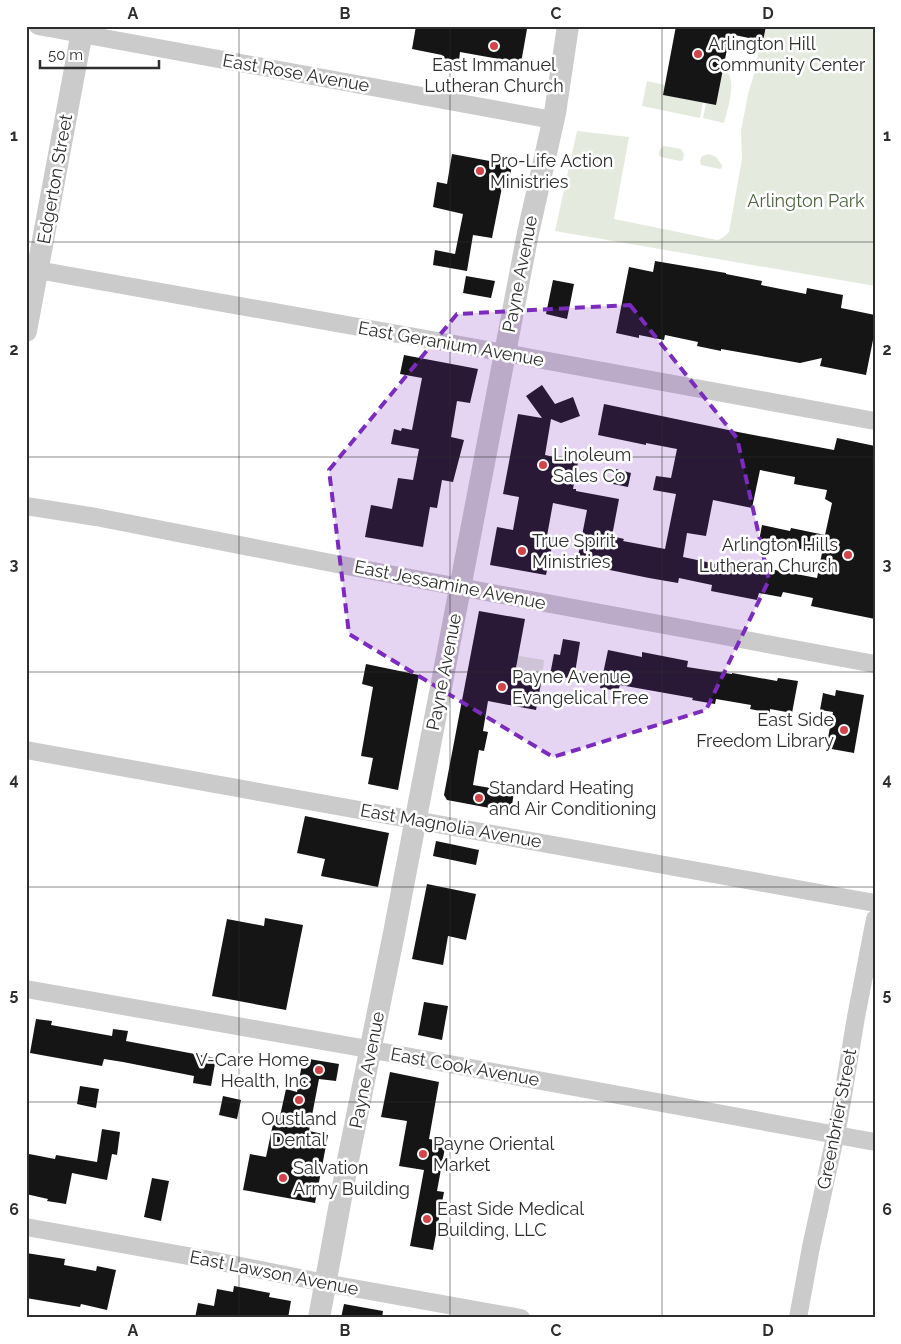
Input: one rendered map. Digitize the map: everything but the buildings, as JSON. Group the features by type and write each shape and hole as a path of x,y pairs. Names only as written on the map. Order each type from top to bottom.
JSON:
{"street":[{"name":"East Rose Avenue","path":"38,26 82,30 553,120"},
{"name":"Payne Avenue","path":"319,1318 528,233 553,120 568,26"},
{"name":"Edgerton Street","path":"26,331 32,269 82,30"},
{"name":"East Geranium Avenue","path":"32,269 875,421"},
{"name":"East Jessamine Avenue","path":"26,506 875,664"},
{"name":"East Magnolia Avenue","path":"26,750 875,903"},
{"name":"Greenbrier Street","path":"798,1318 811,1247 836,1135 875,919"},
{"name":"East Cook Avenue","path":"26,989 875,1142"},
{"name":"East Lawson Avenue","path":"26,1228 216,1261 325,1283 521,1318"}],"highlighted area":[{"path":"630,305 737,438 769,580 706,710 553,757 349,634 329,470 457,314"}],"green space":[{"name":"Arlington Park","path":"766,26 875,26 875,286 555,231 577,131 629,137 614,219 717,240 728,233 742,159 741,131 748,94"},
{"path":"724,67 730,79 731,94 724,123 703,118 706,103 716,105"},
{"path":"647,81 665,85 663,95 703,102 700,118 642,106"},
{"path":"664,146 681,149 684,154 683,160 661,157 659,152"},
{"path":"709,154 716,157 722,168 701,165 702,156"},
{"path":"473,648 544,660 542,678 469,664"}],"place":[{"name":"East Immanuel Lutheran Church","path":"494,46"},
{"name":"Arlington Hill Community Center","path":"698,54"},
{"name":"Pro-Life Action Ministries","path":"480,171"},
{"name":"Linoleum Sales Co","path":"543,465"},
{"name":"True Spirit Ministries","path":"522,551"},
{"name":"Arlington Hills Lutheran Church","path":"848,555"},
{"name":"Payne Avenue Evangelical Free","path":"502,687"},
{"name":"East Side Freedom Library","path":"844,730"},
{"name":"Standard Heating and Air Conditioning","path":"479,798"},
{"name":"V-Care Home Health, Inc","path":"319,1070"},
{"name":"Oustland Dental","path":"299,1100"},
{"name":"Payne Oriental Market","path":"423,1154"},
{"name":"Salvation Army Building","path":"283,1178"},
{"name":"East Side Medical Building, LLC","path":"427,1219"}]}
